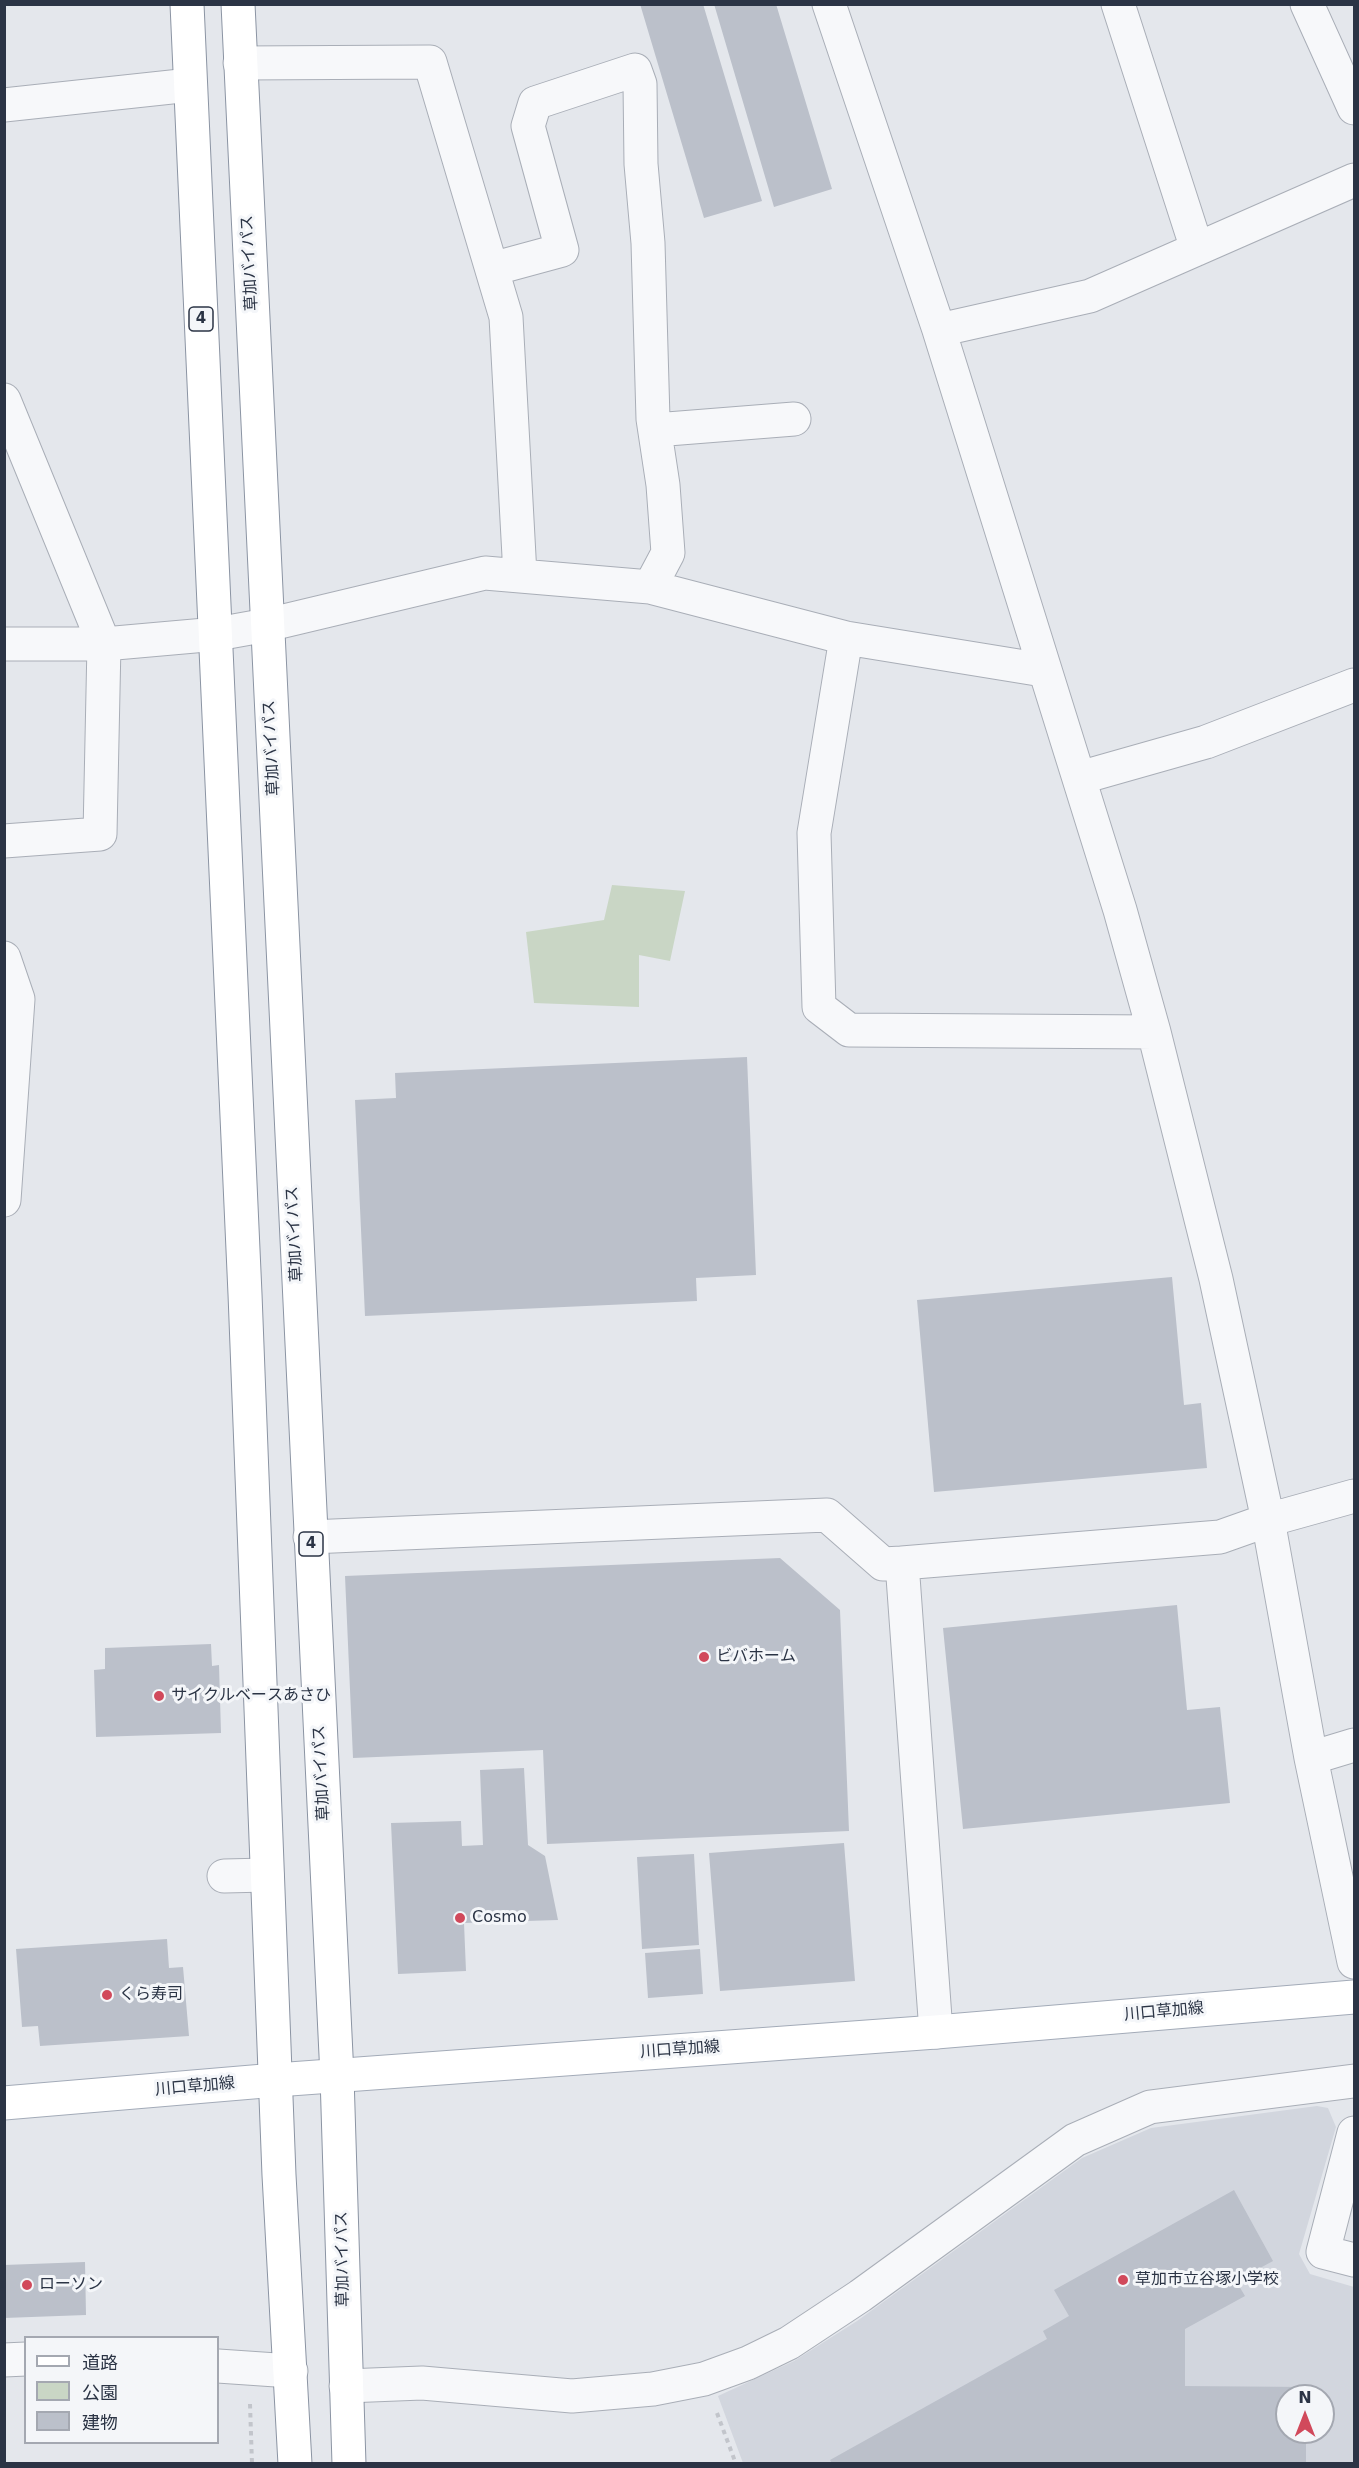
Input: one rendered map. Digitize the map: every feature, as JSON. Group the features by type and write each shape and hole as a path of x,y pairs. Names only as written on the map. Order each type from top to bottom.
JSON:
{"main road":[{"name":"4","path":"187,4 246,1294 267,1875 295,2463"},
{"name":"草加バイパス","path":"238,4 337,2076 349,2463"},
{"name":"川口草加線","path":"4,2103 276,2080 936,2032 1354,1996"}],"street":[{"path":"829,4 939,330 1043,670 1120,910 1154,1032 1216,1279 1268,1521 1311,1758 1354,1962"},
{"path":"1118,4 1197,249"},
{"path":"1307,4 1354,108"},
{"path":"240,63 430,62 506,317 520,575"},
{"path":"492,269 562,250 528,126 535,103 635,70 640,84 641,164 648,243 655,430 663,485 668,553 650,587"},
{"path":"4,105 190,85"},
{"path":"939,330 1090,296 1354,180"},
{"path":"4,400 104,644 100,834 4,841"},
{"path":"655,430 794,419"},
{"path":"4,644 104,644 217,634 267,625 485,573 650,587 846,638 1043,670"},
{"path":"846,638 814,833 819,1007 849,1030 1154,1032"},
{"path":"1078,778 1206,742 1354,685"},
{"path":"4,958 18,999 4,1200"},
{"path":"310,1537 828,1515 883,1564 1220,1537 1354,1496"},
{"path":"902,1563 936,2032"},
{"path":"1311,1758 1354,1745"},
{"path":"224,1876 267,1875"},
{"path":"346,2386 422,2383 572,2396 653,2389 704,2379 748,2363 789,2343 869,2289 1075,2140 1150,2107 1354,2081"},
{"path":"1354,2133 1323,2252 1354,2260"},
{"path":"4,2360 24,2359"},
{"path":"219,2366 291,2371"}],"path":[{"path":"704,2379 736,2463"},
{"path":"250,2415 252,2463"}],"shaded area":[{"name":"草加市立谷塚小学校","path":"1317,2106 1328,2108 1336,2127 1299,2254 1310,2274 1354,2287 1354,2463 743,2463 718,2396 794,2361 857,2321 1082,2158 1151,2128"}],"green space":[{"path":"612,885 685,891 670,961 639,955 639,1007 534,1003 526,932 604,920"}],"building":[{"path":"640,4 703,4 762,201 704,218"},
{"path":"714,4 776,4 832,189 774,207"},
{"path":"747,1057 756,1275 696,1278 697,1301 365,1316 355,1100 396,1098 395,1073"},
{"path":"1172,1277 1184,1405 1201,1403 1207,1468 934,1492 917,1300"},
{"path":"780,1558 840,1610 849,1831 547,1844 543,1750 353,1758 345,1576"},
{"path":"1177,1605 1187,1710 1220,1707 1230,1803 963,1829 943,1628"},
{"path":"211,1644 212,1666 219,1665 221,1733 96,1737 94,1670 105,1669 105,1648"},
{"path":"524,1768 528,1845 545,1856 558,1920 464,1923 466,1971 398,1974 391,1823 461,1821 462,1846 483,1845 480,1770"},
{"path":"844,1843 855,1981 720,1991 709,1853"},
{"path":"694,1854 699,1945 642,1949 637,1857"},
{"path":"167,1939 169,1968 183,1967 189,2036 40,2046 38,2026 22,2027 16,1949"},
{"path":"700,1949 703,1994 648,1998 645,1953"},
{"path":"1234,2190 1273,2261 1236,2281 1245,2296 1185,2329 1185,2386 1275,2387 1275,2444 1306,2444 1306,2464 832,2464 830,2460 1047,2339 1043,2331 1069,2316 1054,2290"},
{"path":"85,2262 86,2315 4,2318 4,2265"}],"place":[{"name":"ビバホーム","path":"704,1657"},
{"name":"サイクルベースあさひ","path":"159,1696"},
{"name":"Cosmo","path":"460,1918"},
{"name":"くら寿司","path":"107,1995"},
{"name":"草加市立谷塚小学校","path":"1123,2280"},
{"name":"ローソン","path":"27,2285"}]}
